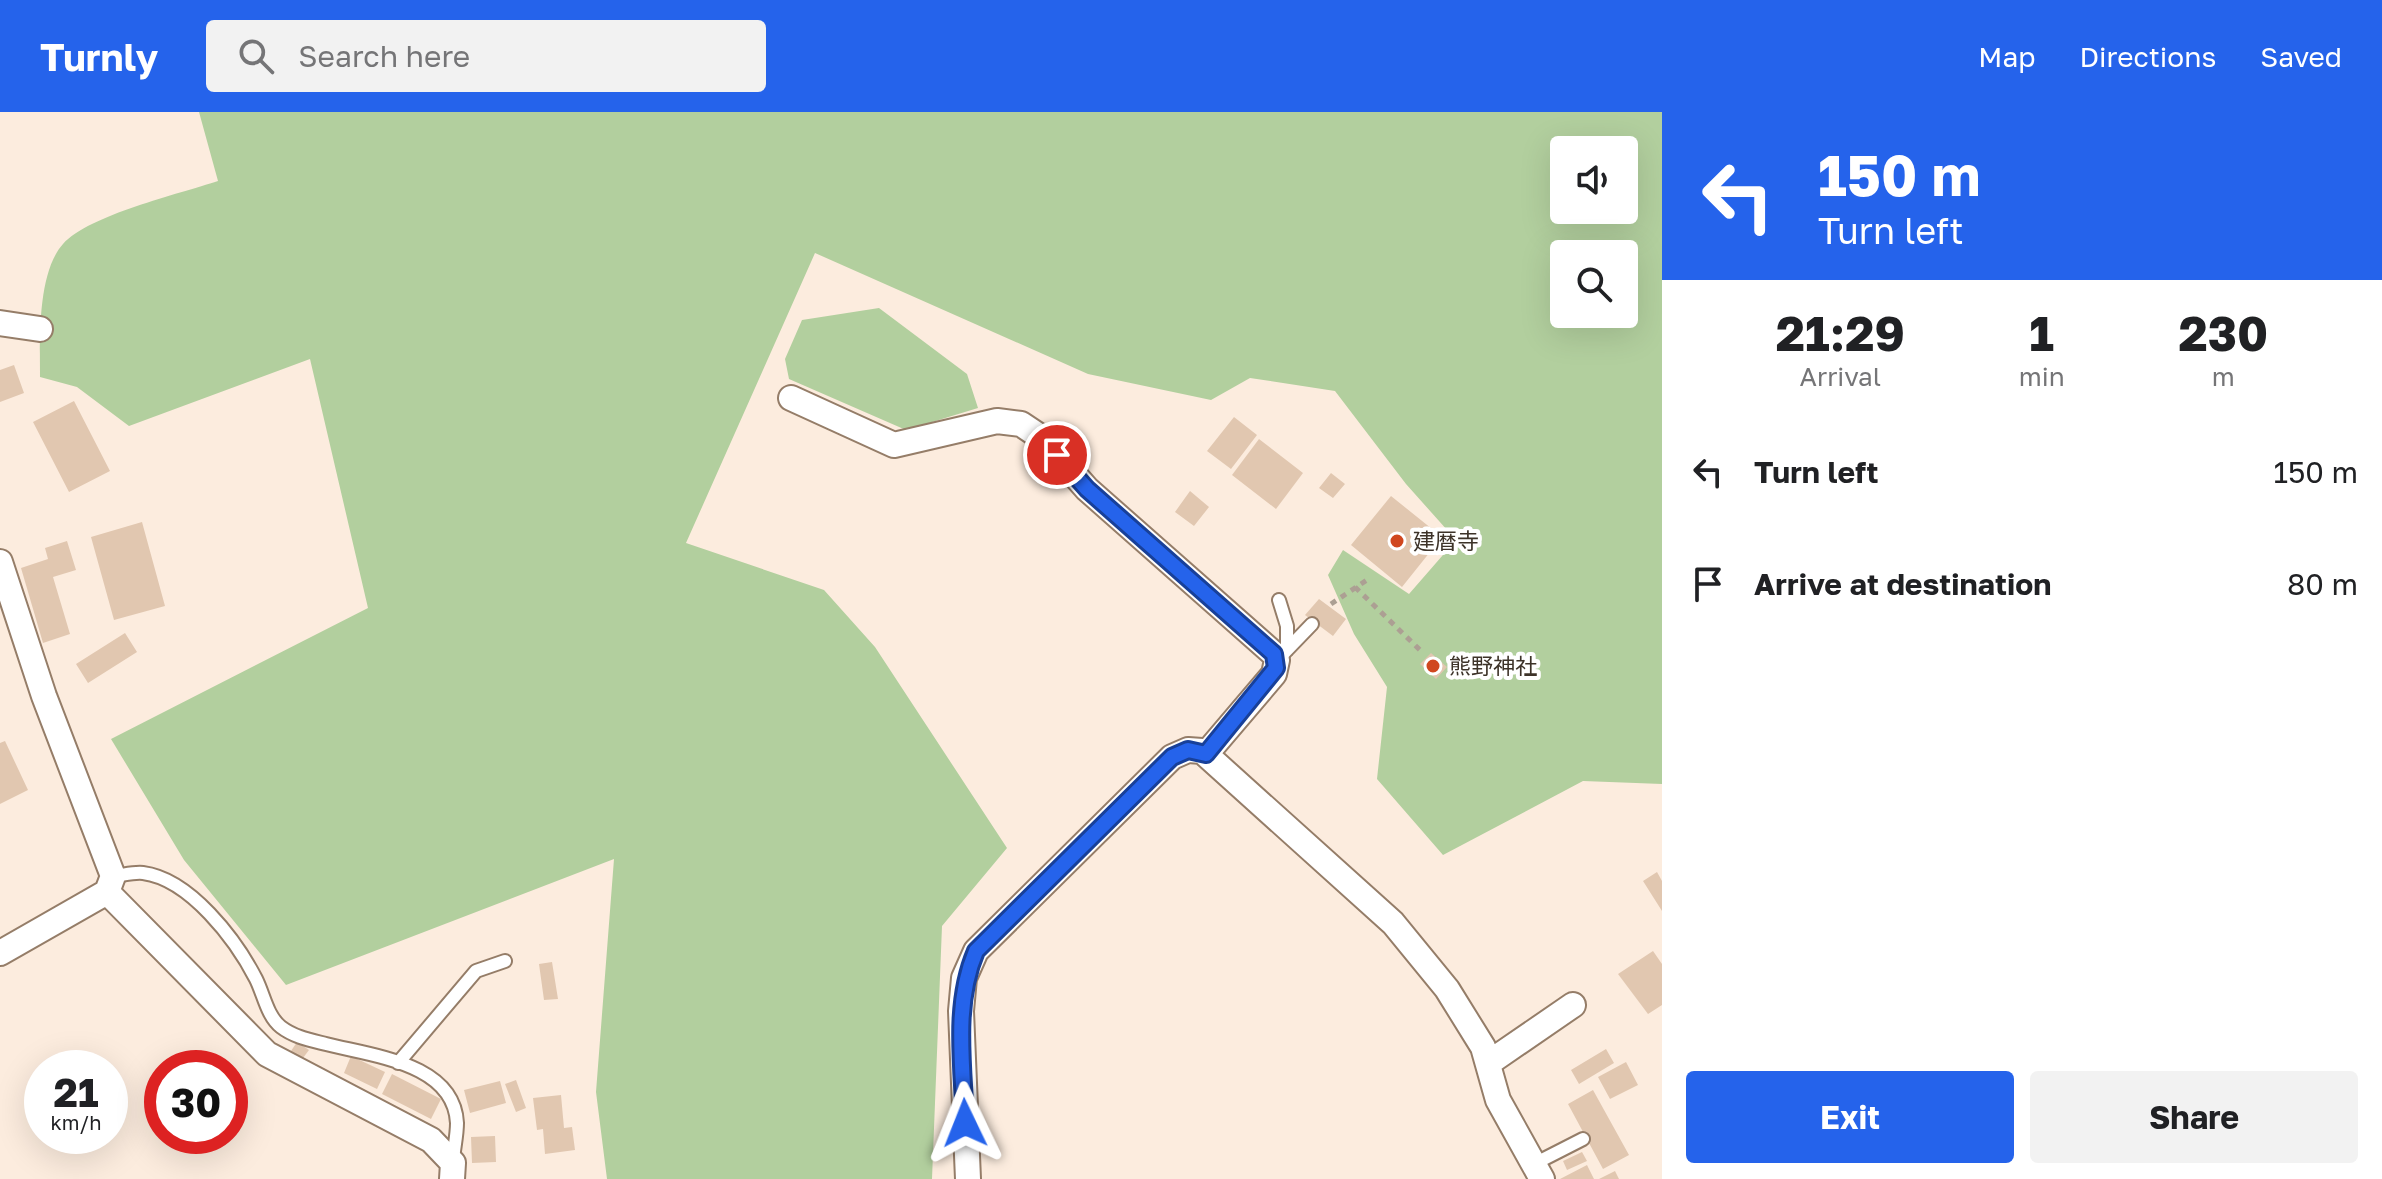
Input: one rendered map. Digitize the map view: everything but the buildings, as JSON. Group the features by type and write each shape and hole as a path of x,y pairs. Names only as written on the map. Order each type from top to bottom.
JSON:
{"street":[{"path":"0,323 40,329"},
{"path":"791,398 894,445 997,421 1021,424 1042,438 1087,489 1282,655 1274,674 1206,754"},
{"path":"0,562 110,884 267,1054 431,1140 453,1171"},
{"path":"968,1179 961,1011 964,978 976,951 1172,757 1188,750 1206,754 1393,923 1447,989 1490,1062 1498,1100 1538,1172"},
{"path":"0,953 110,884"},
{"path":"1490,1062 1573,1005"}],"lane":[{"path":"1279,600 1287,626 1282,655"},
{"path":"1282,655 1312,624"},
{"path":"110,884 142,873 162,878 208,912 249,965 270,1015 280,1026 298,1037 420,1071 450,1096 457,1122 453,1171"},
{"path":"398,1063 476,971 505,961"},
{"path":"1538,1172 1583,1139"}],"path":[{"path":"1331,604 1367,580"},
{"path":"1355,587 1421,651"}],"green space":[{"path":"199,112 1662,112 1662,784 1583,781 1443,855 1377,779 1387,687 1354,634 1328,575 1343,550 1409,594 1456,540 1406,484 1335,391 1250,378 1211,400 1088,374 815,253 686,543 824,590 875,647 1007,848 942,926 932,1179 607,1179 596,1092 614,859 286,985 184,860 111,739 368,608 310,359 129,426 77,387 40,377 44,289 48,272 63,244 93,224 218,181"},
{"path":"879,308 967,374 978,408 906,430 789,379 785,359 802,320"}],"place":[{"name":"建暦寺","path":"1397,541"},
{"name":"熊野神社","path":"1433,666"}],"route":[{"path":"965,1123 961,1011 964,978 976,951 1172,757 1188,750 1206,754 1276,668 1274,654 1087,489 1057,455"}]}
